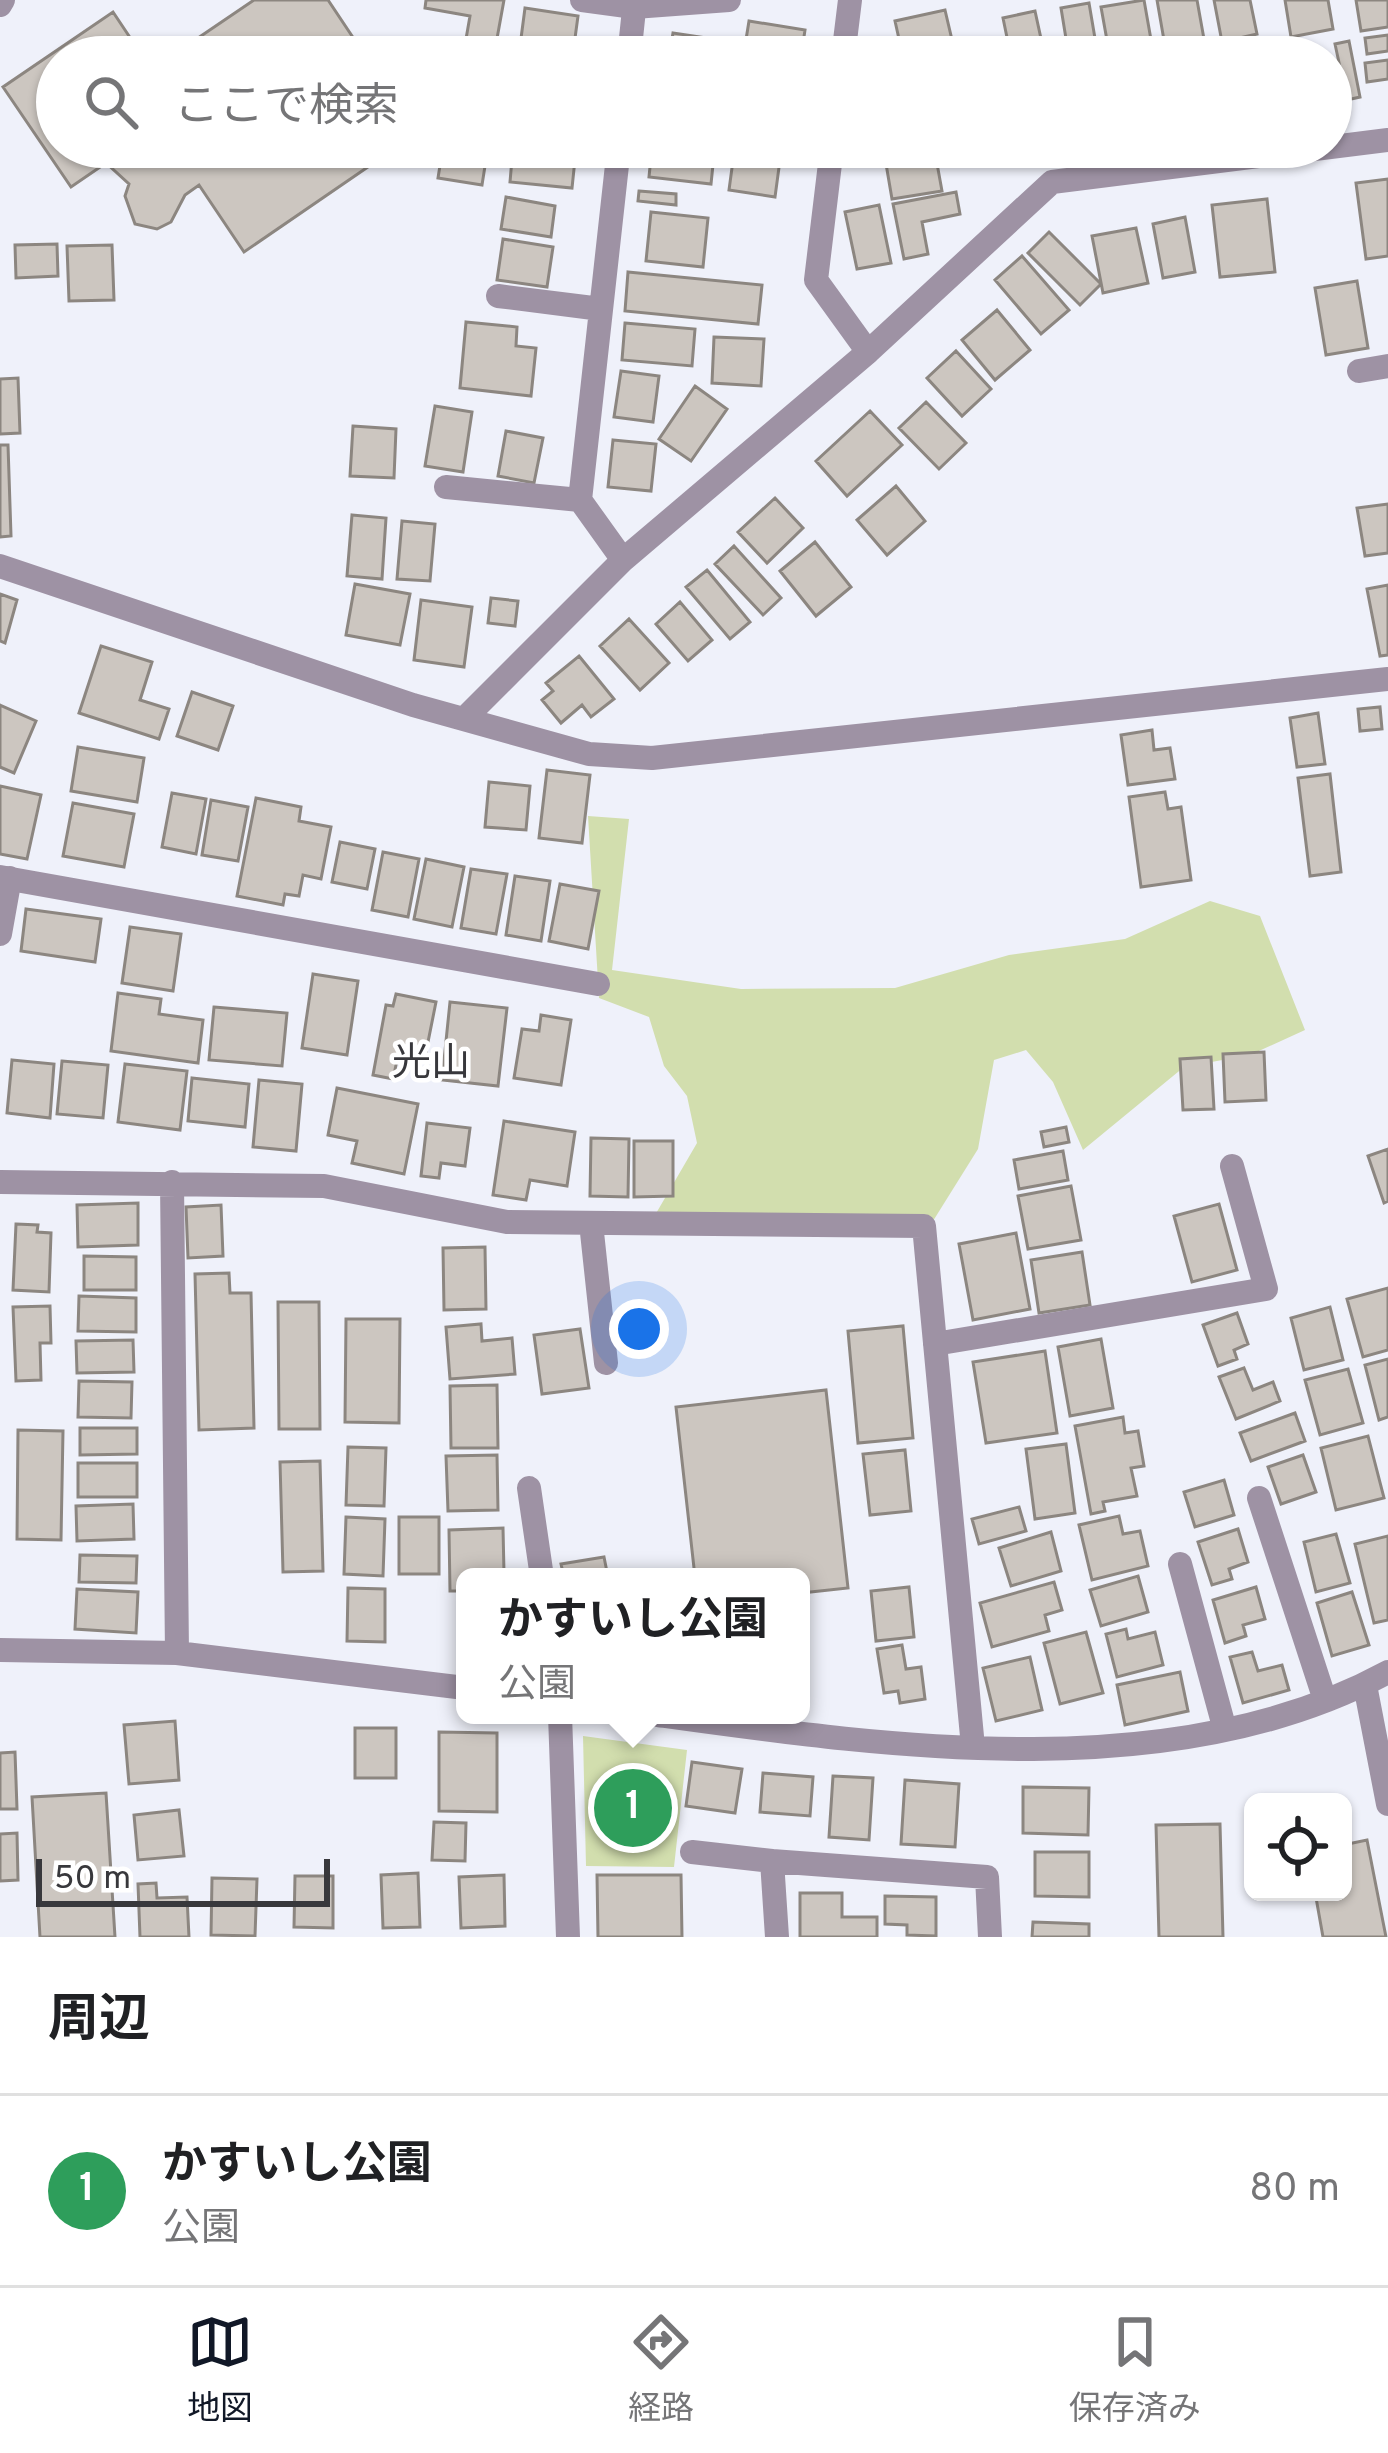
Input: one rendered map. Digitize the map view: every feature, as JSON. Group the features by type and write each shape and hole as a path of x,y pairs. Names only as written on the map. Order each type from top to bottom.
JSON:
{"street":[{"path":"582,0 634,4 729,0"},
{"path":"846,36 850,0"},
{"path":"630,36 634,4"},
{"path":"1352,144 1388,140"},
{"path":"617,168 580,500 623,560"},
{"path":"829,168 816,280 868,352"},
{"path":"466,717 623,560 868,352 1052,182 1164,168"},
{"path":"498,296 602,309"},
{"path":"1359,371 1388,366"},
{"path":"446,487 580,500"},
{"path":"0,566 413,705 589,754 652,758 1388,679"},
{"path":"0,934 5,878 598,985"},
{"path":"935,1344 1266,1289 1232,1166"},
{"path":"0,1182 324,1186 507,1222 923,1226 973,1748"},
{"path":"172,1182 177,1653"},
{"path":"591,1223 606,1363"},
{"path":"529,1488 541,1568"},
{"path":"1259,1498 1324,1700"},
{"path":"1180,1564 1225,1730"},
{"path":"0,1651 177,1653 456,1687"},
{"path":"744,1724 973,1748 1177,1741 1324,1700 1377,1678 1388,1804"},
{"path":"560,1724 568,1937"},
{"path":"692,1852 987,1877 990,1937"},
{"path":"772,1862 777,1937"}],"green space":[{"path":"588,816 629,819 612,970 741,989 895,988 1009,955 1125,939 1210,901 1260,916 1305,1030 1250,1055 1184,1067 1083,1150 1053,1082 1026,1050 994,1060 978,1149 933,1221 651,1222 697,1143 687,1096 664,1066 649,1017 599,998"},
{"path":"583,1736 687,1750 674,1867 586,1866"}],"building":[{"path":"254,0 328,0 352,36 201,36"},
{"path":"426,0 504,0 497,36 467,36 470,16 425,8"},
{"path":"1144,0 1150,36 1106,36 1101,7"},
{"path":"1157,0 1197,0 1203,36 1163,36"},
{"path":"1214,0 1250,0 1257,34 1221,36"},
{"path":"1285,0 1328,0 1333,29 1291,36"},
{"path":"1356,0 1388,0 1388,27 1361,31"},
{"path":"1089,3 1095,36 1066,36 1061,8"},
{"path":"525,8 578,16 575,36 521,36"},
{"path":"945,10 951,36 898,36 895,21"},
{"path":"1035,11 1040,36 1007,36 1003,18"},
{"path":"113,12 129,36 78,36"},
{"path":"749,21 805,30 804,36 747,36"},
{"path":"1388,35 1388,51 1367,54 1365,38"},
{"path":"1352,56 1360,97 1352,99"},
{"path":"1388,60 1388,79 1367,82 1365,63"},
{"path":"36,64 36,136 3,87"},
{"path":"58,168 99,168 71,187"},
{"path":"111,168 366,168 244,252 199,185 185,195 171,222 157,229 135,224 125,196 129,184"},
{"path":"440,168 485,168 482,185 438,178"},
{"path":"511,168 574,168 572,188 510,182"},
{"path":"650,168 713,168 711,184 649,177"},
{"path":"732,168 779,168 775,197 729,190"},
{"path":"887,168 938,168 942,191 892,199"},
{"path":"1388,179 1388,256 1366,259 1356,183"},
{"path":"639,191 676,194 676,205 638,201"},
{"path":"956,192 960,214 922,222 928,254 904,259 893,204"},
{"path":"506,197 555,206 551,237 501,229"},
{"path":"1267,199 1275,272 1220,277 1212,205"},
{"path":"879,205 891,263 857,269 845,212"},
{"path":"651,212 708,218 703,267 646,261"},
{"path":"1185,217 1195,272 1163,278 1153,224"},
{"path":"1136,228 1148,283 1103,293 1092,236"},
{"path":"1049,232 1101,284 1080,305 1028,253"},
{"path":"503,239 553,247 547,287 497,280"},
{"path":"57,244 58,276 16,278 15,245"},
{"path":"112,245 114,300 69,301 67,246"},
{"path":"1022,256 1069,310 1041,334 995,280"},
{"path":"628,272 762,285 758,324 625,311"},
{"path":"1357,281 1368,348 1326,355 1315,288"},
{"path":"997,310 1030,350 995,380 962,340"},
{"path":"466,322 517,327 516,346 536,348 531,396 460,388"},
{"path":"625,323 695,329 692,366 622,360"},
{"path":"714,337 764,339 761,386 712,383"},
{"path":"956,351 991,389 962,416 927,378"},
{"path":"621,371 659,376 653,422 614,417"},
{"path":"18,378 20,433 0,434 0,379"},
{"path":"695,386 727,409 691,461 659,439"},
{"path":"926,402 966,443 939,469 899,428"},
{"path":"435,406 472,412 463,472 425,466"},
{"path":"870,411 902,445 847,496 816,461"},
{"path":"353,426 396,429 394,478 350,476"},
{"path":"506,431 543,438 534,483 498,476"},
{"path":"613,440 656,444 651,491 608,487"},
{"path":"0,445 8,445 11,536 0,537"},
{"path":"896,486 925,521 887,555 857,520"},
{"path":"775,498 803,528 767,563 738,532"},
{"path":"1388,504 1388,553 1365,556 1357,508"},
{"path":"352,515 386,518 382,579 347,576"},
{"path":"402,521 435,524 430,581 397,579"},
{"path":"815,542 851,587 816,616 780,571"},
{"path":"734,546 781,598 763,615 715,564"},
{"path":"707,570 750,622 730,639 686,587"},
{"path":"355,584 410,594 400,645 346,635"},
{"path":"1388,585 1388,655 1380,656 1367,589"},
{"path":"0,594 17,600 5,643 0,641"},
{"path":"491,598 518,601 515,626 488,623"},
{"path":"421,600 472,607 464,667 414,660"},
{"path":"680,602 712,640 688,661 656,624"},
{"path":"629,619 669,663 640,690 600,646"},
{"path":"101,646 152,662 140,700 169,709 159,739 79,713"},
{"path":"579,656 614,699 591,717 582,705 561,723 542,700 553,691 546,683"},
{"path":"192,692 233,706 218,750 177,736"},
{"path":"0,705 36,721 14,773 0,767"},
{"path":"1380,707 1382,729 1360,731 1358,709"},
{"path":"1318,713 1325,764 1297,767 1290,718"},
{"path":"1152,730 1154,750 1170,748 1175,779 1128,785 1121,735"},
{"path":"78,747 144,758 137,802 71,791"},
{"path":"547,770 590,775 582,843 539,838"},
{"path":"1330,774 1341,872 1310,876 1298,778"},
{"path":"489,782 530,786 526,830 485,827"},
{"path":"0,786 41,795 27,859 0,854"},
{"path":"1165,792 1168,809 1181,807 1191,880 1141,887 1129,797"},
{"path":"172,793 206,799 196,854 162,847"},
{"path":"256,798 301,807 299,821 331,827 321,879 303,875 299,896 285,894 283,905 237,896"},
{"path":"211,800 248,807 238,861 202,855"},
{"path":"73,803 134,814 124,867 63,856"},
{"path":"340,842 375,849 367,889 332,882"},
{"path":"383,852 419,859 408,917 372,910"},
{"path":"426,859 464,867 452,927 414,919"},
{"path":"471,869 507,874 496,934 461,928"},
{"path":"515,876 550,881 541,941 506,935"},
{"path":"560,884 599,891 588,949 549,941"},
{"path":"26,909 101,919 95,962 21,951"},
{"path":"130,927 181,934 173,991 122,983"},
{"path":"313,974 358,981 347,1055 302,1048"},
{"path":"118,993 161,999 159,1014 203,1020 198,1063 111,1051"},
{"path":"396,994 436,1002 425,1057 399,1051 393,1079 373,1075 386,1005 393,1006"},
{"path":"450,1002 507,1008 498,1086 442,1080"},
{"path":"214,1007 287,1013 282,1066 209,1060"},
{"path":"541,1015 571,1020 561,1085 514,1078 522,1029 539,1031"},
{"path":"1264,1052 1266,1100 1225,1102 1223,1054"},
{"path":"1211,1057 1214,1109 1183,1110 1180,1059"},
{"path":"12,1060 54,1064 50,1118 7,1113"},
{"path":"62,1061 108,1065 103,1118 57,1114"},
{"path":"125,1064 187,1071 180,1130 118,1122"},
{"path":"192,1078 249,1084 245,1127 188,1121"},
{"path":"259,1080 302,1084 296,1151 253,1147"},
{"path":"337,1088 418,1104 404,1174 352,1163 357,1141 328,1135"},
{"path":"504,1121 575,1132 567,1186 530,1180 526,1200 493,1195"},
{"path":"427,1123 470,1128 465,1166 441,1163 439,1178 421,1176"},
{"path":"1066,1127 1069,1142 1044,1147 1041,1132"},
{"path":"591,1138 629,1139 628,1197 590,1196"},
{"path":"634,1141 673,1141 673,1196 634,1197"},
{"path":"1388,1149 1388,1201 1384,1203 1368,1156"},
{"path":"1063,1151 1068,1180 1019,1189 1014,1160"},
{"path":"1071,1186 1081,1240 1028,1249 1018,1196"},
{"path":"138,1203 138,1245 78,1247 77,1205"},
{"path":"1219,1204 1237,1270 1192,1282 1174,1216"},
{"path":"221,1205 223,1256 188,1258 186,1207"},
{"path":"16,1224 38,1225 37,1232 51,1233 49,1292 13,1290"},
{"path":"1016,1233 1030,1309 973,1320 959,1244"},
{"path":"485,1247 486,1309 444,1310 443,1248"},
{"path":"1082,1252 1090,1305 1039,1313 1031,1260"},
{"path":"84,1256 136,1257 136,1290 84,1290"},
{"path":"229,1273 230,1293 251,1293 254,1428 199,1430 195,1274"},
{"path":"1388,1288 1388,1350 1363,1357 1347,1299"},
{"path":"79,1296 136,1298 136,1332 78,1331"},
{"path":"278,1302 319,1302 320,1429 279,1429"},
{"path":"50,1306 51,1343 40,1343 41,1380 16,1381 13,1307"},
{"path":"1330,1307 1343,1360 1304,1370 1291,1318"},
{"path":"1237,1313 1248,1344 1234,1350 1237,1359 1218,1366 1203,1325"},
{"path":"346,1319 400,1319 399,1423 345,1422"},
{"path":"481,1324 482,1341 512,1338 515,1374 450,1379 446,1327"},
{"path":"903,1326 913,1438 858,1443 848,1331"},
{"path":"580,1329 589,1388 542,1394 534,1335"},
{"path":"1101,1339 1113,1408 1070,1416 1058,1347"},
{"path":"133,1340 134,1372 77,1373 76,1341"},
{"path":"1045,1351 1057,1433 986,1443 973,1362"},
{"path":"1388,1359 1388,1417 1379,1420 1365,1365"},
{"path":"1244,1368 1253,1390 1273,1382 1280,1401 1236,1419 1219,1377"},
{"path":"1348,1369 1363,1423 1320,1435 1305,1380"},
{"path":"79,1381 132,1382 131,1418 78,1417"},
{"path":"497,1385 498,1448 451,1448 450,1386"},
{"path":"826,1390 848,1588 810,1592 810,1568 694,1568 676,1407"},
{"path":"1295,1413 1305,1441 1251,1461 1240,1433"},
{"path":"1123,1417 1125,1433 1138,1431 1144,1466 1131,1468 1137,1496 1103,1502 1105,1511 1091,1514 1075,1426"},
{"path":"80,1428 137,1428 137,1454 80,1455"},
{"path":"18,1430 63,1431 61,1540 17,1539"},
{"path":"1368,1436 1384,1498 1336,1510 1321,1448"},
{"path":"1066,1444 1075,1513 1035,1519 1026,1449"},
{"path":"348,1447 386,1448 384,1506 346,1505"},
{"path":"905,1450 911,1511 870,1515 863,1454"},
{"path":"497,1455 498,1510 448,1511 446,1456"},
{"path":"1303,1455 1316,1492 1281,1504 1268,1467"},
{"path":"320,1461 323,1571 283,1572 280,1462"},
{"path":"78,1463 137,1463 137,1497 78,1497"},
{"path":"1224,1480 1234,1515 1195,1527 1184,1492"},
{"path":"133,1504 134,1539 77,1541 76,1506"},
{"path":"1019,1507 1026,1531 979,1544 972,1519"},
{"path":"1119,1516 1123,1534 1140,1531 1148,1566 1092,1580 1079,1525"},
{"path":"346,1517 385,1519 383,1576 344,1574"},
{"path":"399,1517 439,1517 439,1574 399,1574"},
{"path":"503,1528 504,1568 456,1568 456,1591 450,1591 449,1530"},
{"path":"1238,1529 1248,1562 1229,1569 1232,1579 1212,1585 1198,1542"},
{"path":"1051,1532 1061,1571 1011,1586 999,1548"},
{"path":"1336,1534 1350,1583 1316,1592 1304,1542"},
{"path":"1388,1536 1388,1620 1374,1623 1355,1544"},
{"path":"80,1555 137,1556 136,1583 79,1582"},
{"path":"604,1557 606,1568 562,1568 561,1564"},
{"path":"1138,1576 1148,1612 1101,1626 1090,1590"},
{"path":"1054,1582 1062,1610 1045,1615 1049,1631 992,1647 980,1603"},
{"path":"909,1587 914,1637 876,1641 871,1591"},
{"path":"1256,1587 1265,1619 1243,1625 1246,1636 1225,1643 1213,1600"},
{"path":"348,1588 385,1589 385,1642 347,1641"},
{"path":"77,1589 138,1592 136,1633 75,1629"},
{"path":"1352,1592 1369,1645 1332,1656 1317,1603"},
{"path":"1126,1629 1128,1639 1155,1632 1163,1665 1117,1677 1106,1634"},
{"path":"1086,1632 1103,1693 1060,1704 1044,1643"},
{"path":"902,1645 906,1669 921,1667 925,1699 900,1703 898,1691 884,1693 877,1649"},
{"path":"1252,1652 1258,1671 1282,1665 1289,1690 1243,1703 1230,1657"},
{"path":"1030,1657 1042,1710 996,1721 983,1668"},
{"path":"1180,1672 1188,1711 1125,1725 1117,1685"},
{"path":"175,1721 179,1780 129,1784 124,1725"},
{"path":"355,1728 396,1728 396,1778 355,1778"},
{"path":"439,1732 497,1733 497,1812 439,1811"},
{"path":"15,1752 17,1809 0,1809 0,1753"},
{"path":"692,1762 742,1769 735,1813 686,1806"},
{"path":"763,1773 813,1777 810,1816 760,1812"},
{"path":"833,1776 873,1778 869,1840 829,1837"},
{"path":"905,1780 959,1784 955,1847 901,1844"},
{"path":"1023,1787 1089,1788 1088,1835 1023,1833"},
{"path":"106,1793 115,1937 40,1937 32,1797"},
{"path":"179,1810 184,1856 138,1860 134,1815"},
{"path":"434,1822 466,1823 465,1861 432,1860"},
{"path":"1220,1824 1223,1937 1159,1937 1156,1825"},
{"path":"17,1833 18,1880 0,1881 0,1834"},
{"path":"1367,1840 1386,1937 1323,1937 1317,1901 1352,1901 1352,1843"},
{"path":"1035,1852 1089,1852 1089,1897 1035,1896"},
{"path":"418,1873 420,1927 383,1928 381,1875"},
{"path":"504,1875 505,1926 461,1928 459,1877"},
{"path":"597,1875 681,1875 682,1937 598,1937"},
{"path":"295,1876 333,1876 333,1928 294,1927"},
{"path":"212,1878 257,1879 255,1936 211,1935"},
{"path":"156,1883 157,1898 187,1897 189,1937 140,1937 138,1884"},
{"path":"800,1893 842,1893 842,1917 877,1917 877,1937 800,1937"},
{"path":"885,1896 936,1897 936,1936 907,1935 907,1925 885,1924"},
{"path":"1033,1922 1089,1924 1089,1937 1032,1937"}],"place":[{"name":"かすいし公園","path":"633,1808"}],"district":[{"name":"光山","path":"431,1065"}]}
